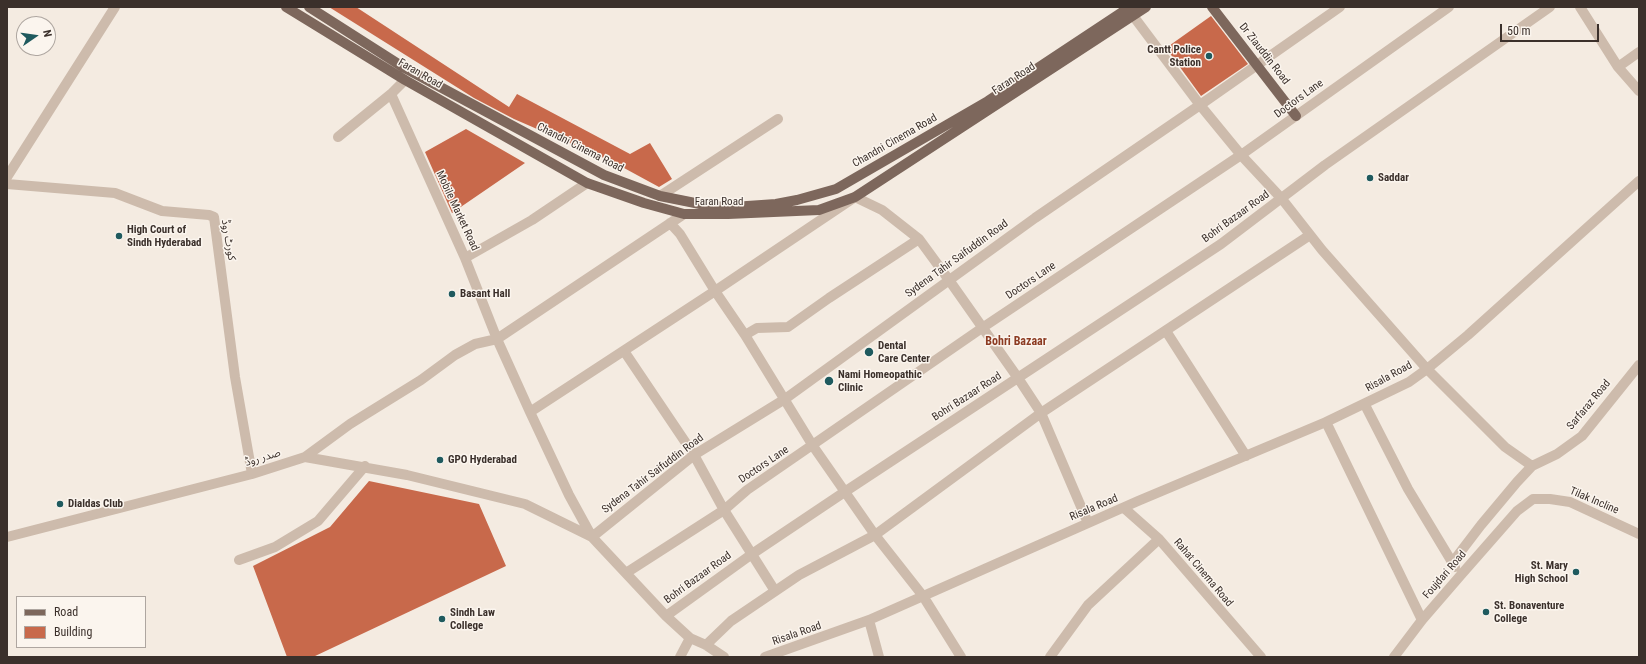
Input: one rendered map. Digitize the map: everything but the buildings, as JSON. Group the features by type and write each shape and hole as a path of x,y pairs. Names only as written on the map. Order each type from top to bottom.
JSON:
{"main road":[{"name":"Faran Road","path":"286,7 405,80 587,183 644,203 684,214 728,214 819,210 855,197 1130,10 1146,7"},
{"name":"Chandni Cinema Road","path":"309,7 403,67 604,175 660,196 710,206 749,207 797,200 836,189 988,101 1130,10"},
{"name":"Dr Ziauddin Road","path":"1212,7 1296,116"}],"street":[{"path":"7,177 115,7"},
{"name":"Sydena Tahir Saifuddin Road","path":"592,537 694,455 785,398 1035,218 1340,7"},
{"name":"Doctors Lane","path":"626,573 724,510 747,490 813,446 982,328 1240,155 1449,7"},
{"name":"Bohri Bazaar Road","path":"666,616 752,554 846,490 1221,244 1282,199 1331,160 1550,7"},
{"path":"1580,7 1618,67 1639,91"},
{"path":"1130,10 1200,105 1240,155 1282,199 1310,234 1427,369 1505,447 1532,466 1481,525 1452,563"},
{"path":"1618,67 1639,52"},
{"path":"338,137 391,94 405,80"},
{"name":"Mobile Market Road","path":"391,94 465,258 497,339 530,412 569,495 592,537"},
{"path":"660,196 778,119"},
{"name":"Risala Road","path":"766,657 869,620 1138,501 1365,405 1409,382 1468,336 1639,181"},
{"path":"465,258 532,220 587,183"},
{"name":"کورٹ روڈ","path":"7,184 115,193 162,211 210,215 214,217 235,378 252,474"},
{"path":"530,412 855,197 882,210 919,240 949,280 1041,413 1088,523"},
{"path":"497,339 684,214"},
{"path":"670,223 680,234 715,291 746,335 813,446 846,490 876,535 923,596 961,657"},
{"path":"706,645 731,621 775,591 799,575 876,535 1041,413 1310,234"},
{"path":"746,335 757,328 788,327 829,298 919,240"},
{"path":"1166,331 1246,456"},
{"name":"صدر روڈ","path":"7,537 252,474 305,457 350,424 421,380 455,355 475,344 497,339"},
{"path":"624,351 694,455 724,510 775,591"},
{"name":"Sarfaraz Road","path":"1532,466 1557,454 1582,436 1639,365"},
{"path":"1365,405 1408,490 1460,576"},
{"path":"1326,422 1422,620"},
{"path":"305,457 365,466 525,504 592,537 666,616 690,638 706,645 724,657"},
{"path":"239,560 275,547 318,522 365,466"},
{"name":"Tilak Incline","path":"1518,511 1533,499 1550,499 1570,502 1639,534"},
{"name":"Rahat Cinema Road","path":"1124,508 1158,539 1261,657"},
{"name":"Foujdari Road","path":"1394,657 1422,620 1518,511"},
{"path":"1050,657 1088,605 1158,539"},
{"path":"869,620 879,657"},
{"path":"680,657 690,638"}],"place":[{"name":"Cantt Police Station","path":"1209,56"},
{"name":"Saddar","path":"1370,178"},
{"name":"High Court of Sindh Hyderabad","path":"119,236"},
{"name":"Basant Hall","path":"452,294"},
{"name":"Dental Care Center","path":"869,352"},
{"name":"Nami Homeopathic Clinic","path":"829,381"},
{"name":"GPO Hyderabad","path":"440,460"},
{"name":"Dialdas Club","path":"60,504"},
{"name":"St. Mary High School","path":"1576,572"},
{"name":"St. Bonaventure College","path":"1486,612"},
{"name":"Sindh Law College","path":"442,619"}],"district":[{"name":"Bohri Bazaar","path":"1016,342"}]}
